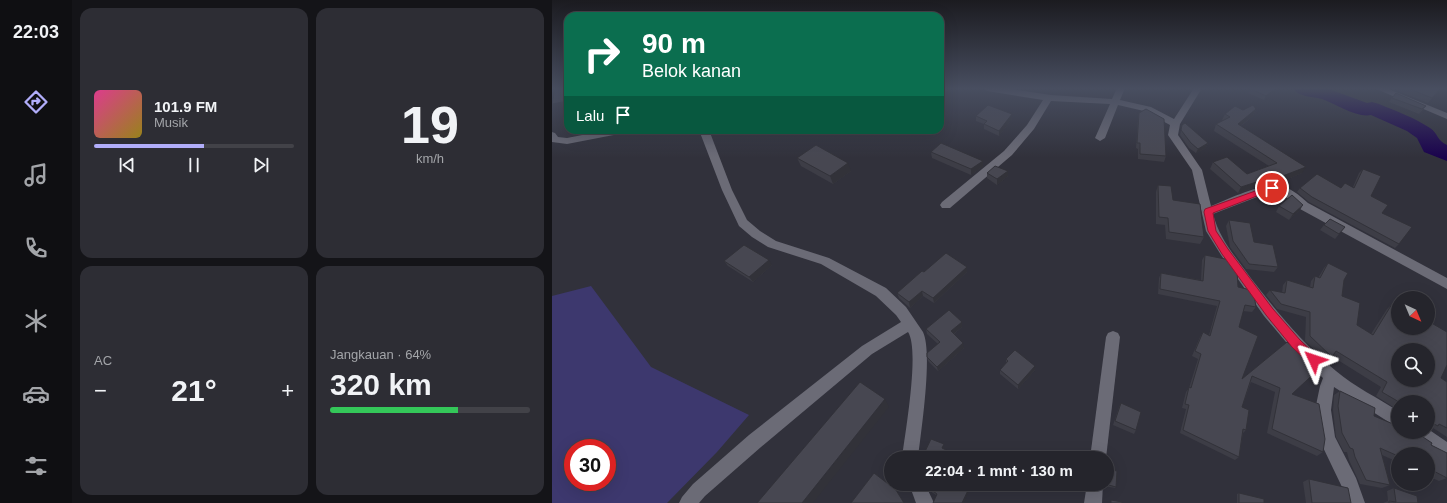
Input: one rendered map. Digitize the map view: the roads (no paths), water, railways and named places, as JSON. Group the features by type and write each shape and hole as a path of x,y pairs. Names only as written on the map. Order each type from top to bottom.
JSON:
{"street":[{"path":"946,205 1008,153 1031,127 1040,111"},
{"path":"1100,138 1111,111"},
{"path":"1155,111 1163,115 1175,124"},
{"path":"1183,111 1175,124 1173,135 1197,170 1212,231 1225,252 1269,312 1296,344 1332,377 1391,415"},
{"path":"1436,111 1447,116"},
{"path":"552,135 556,140 566,141 603,134"},
{"path":"706,134 727,190 743,223 756,234 772,244 825,261 881,292 901,311 918,336 920,361 911,451"},
{"path":"1208,212 1266,189 1277,188 1295,198 1304,206 1447,284"},
{"path":"688,503 699,490 755,441 867,350 910,324"},
{"path":"1099,451 1113,337"},
{"path":"1332,377 1327,386 1323,410 1327,439 1350,484 1356,503"},
{"path":"1429,439 1447,450"},
{"path":"920,491 925,503"},
{"path":"1093,503 1094,491"}],"waterway":[{"path":"1380,111 1414,127 1425,134 1432,147 1447,154"}]}
